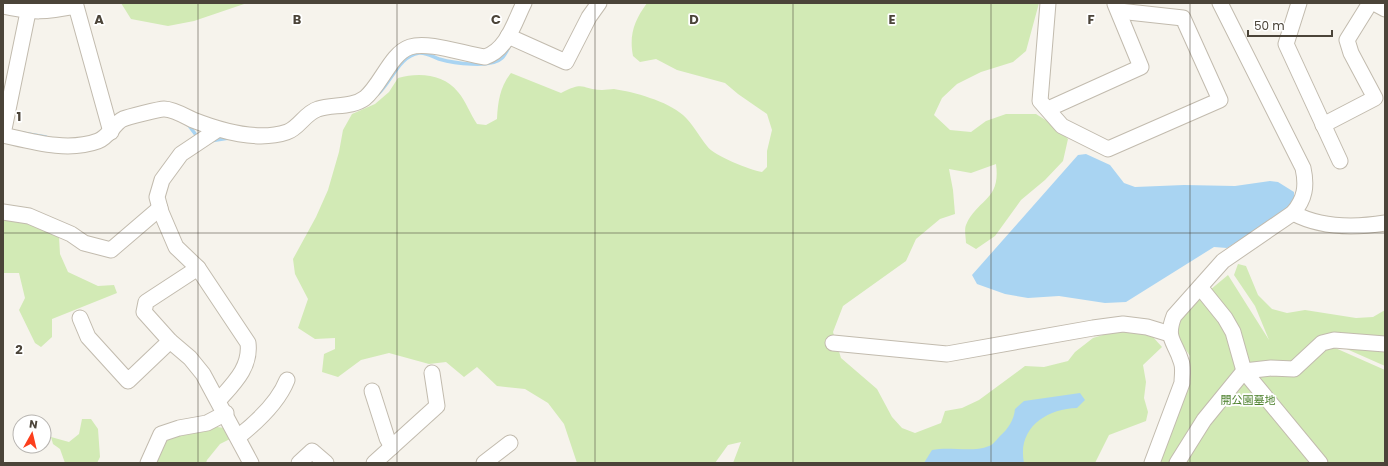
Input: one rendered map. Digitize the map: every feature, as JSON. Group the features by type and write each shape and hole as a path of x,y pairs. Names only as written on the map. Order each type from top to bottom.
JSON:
{"street":[{"path":"28,12 3,135 54,145 70,146 100,140 111,132 122,119 165,109 218,130 269,136 288,132 309,113 318,109 355,103 364,99 376,86 402,51 410,47 422,45 484,57 493,54 501,48 524,3"},
{"path":"508,36 566,62 589,17 599,3"},
{"path":"1048,3 1040,101 1062,126 1108,150 1220,100 1183,18 1117,7"},
{"path":"1152,463 1182,383 1183,369 1181,360 1170,334 1170,327 1174,316 1223,261 1293,213 1300,205 1305,194 1306,180 1303,168 1220,3"},
{"path":"1299,3 1286,44 1340,161"},
{"path":"1323,125 1375,98 1351,53 1348,40 1370,3"},
{"path":"1374,3 1385,9"},
{"path":"3,6 28,12 49,12 76,6 111,132"},
{"path":"1048,109 1140,67 1117,7"},
{"path":"218,130 181,154 170,167 162,180 157,197 176,247 198,268 248,343 250,354 244,369 219,400"},
{"path":"3,212 29,216 71,234 84,243 111,250 160,208"},
{"path":"1293,213 1305,220 1342,226 1364,226 1385,223"},
{"path":"198,268 146,302 144,312 170,342 190,358 203,374 219,400 251,463"},
{"path":"1200,287 1225,318 1233,332 1244,371 1320,463"},
{"path":"80,318 88,337 128,381 170,342"},
{"path":"833,343 947,354 1123,324 1146,327 1170,334"},
{"path":"1178,463 1204,420 1244,371 1271,368 1294,369 1322,343 1334,340 1385,344"},
{"path":"376,463 437,406 432,373"},
{"path":"238,437 273,404 283,391 287,380"},
{"path":"372,392 392,447"},
{"path":"148,463 161,434 179,428 207,423 226,413"},
{"path":"484,463 510,443"},
{"path":"300,463 312,451 326,463"}],"green space":[{"path":"121,3 247,3 194,21 168,26 131,19"},
{"path":"647,3 1039,3 1026,51 1013,62 981,72 957,84 942,98 934,115 950,130 971,132 986,121 1006,114 1036,114 1055,126 1068,139 1063,161 1045,180 1021,200 995,236 976,249 966,243 965,227 976,209 992,192 997,176 996,164 971,173 949,169 955,214 940,219 916,239 906,261 843,306 833,332 841,358 877,389 892,417 902,428 915,433 941,423 945,411 962,408 979,400 1025,366 1044,367 1068,361 1075,352 1093,338 1113,332 1135,331 1153,337 1162,347 1143,365 1146,382 1144,398 1148,412 1146,421 1109,435 1095,463 733,463 741,442 728,445 715,463 577,463 564,424 548,403 525,389 497,386 477,367 464,377 446,362 429,364 389,353 361,360 338,377 322,372 324,354 335,349 335,338 315,339 298,328 308,299 295,274 293,259 316,217 328,190 339,152 343,130 352,114 375,104 389,92 398,78 423,75 446,81 461,96 477,124 486,125 497,119 500,94 507,78 511,73 561,93 579,86 595,90 614,89 631,92 659,101 676,110 690,122 711,150 724,158 741,166 762,172 767,167 767,151 772,130 767,114 725,83 677,70 656,59 640,62 633,56 632,35 636,22"},
{"path":"3,219 23,219 59,237 60,254 68,272 98,286 114,285 117,293 52,319 52,337 41,347 35,343 19,310 25,298 19,273 3,273"},
{"name":"開公園墓地","path":"1238,264 1246,266 1258,295 1272,309 1287,313 1305,310 1356,318 1373,317 1385,310 1385,366 1342,347 1333,347 1385,370 1385,463 1160,463 1188,376 1190,356 1180,341 1177,326 1186,310 1228,275 1269,340 1255,306 1234,275"},
{"path":"82,419 91,419 98,429 100,457 97,463 65,463 60,449 53,444 52,437 69,442 79,434"},
{"path":"217,427 225,428 230,439 220,444 206,463 153,463 163,443 174,436"}],"water":[{"path":"1086,154 1110,165 1124,183 1135,187 1184,185 1235,186 1270,181 1278,182 1294,192 1294,200 1284,213 1227,248 1214,247 1126,302 1105,303 1059,296 1028,298 1005,294 977,284 972,275 1078,155"},
{"path":"1080,393 1085,400 1077,408 1055,412 1036,423 1030,430 1025,440 1023,451 1024,463 924,463 932,450 975,449 982,448 995,442 1012,421 1015,409 1024,401"}],"waterway":[{"path":"378,94 401,64 412,55 422,53 453,62 481,64 497,61 502,58 509,47"},
{"path":"187,123 199,139"},
{"path":"22,133 46,137"},
{"path":"210,141 229,138"}]}
